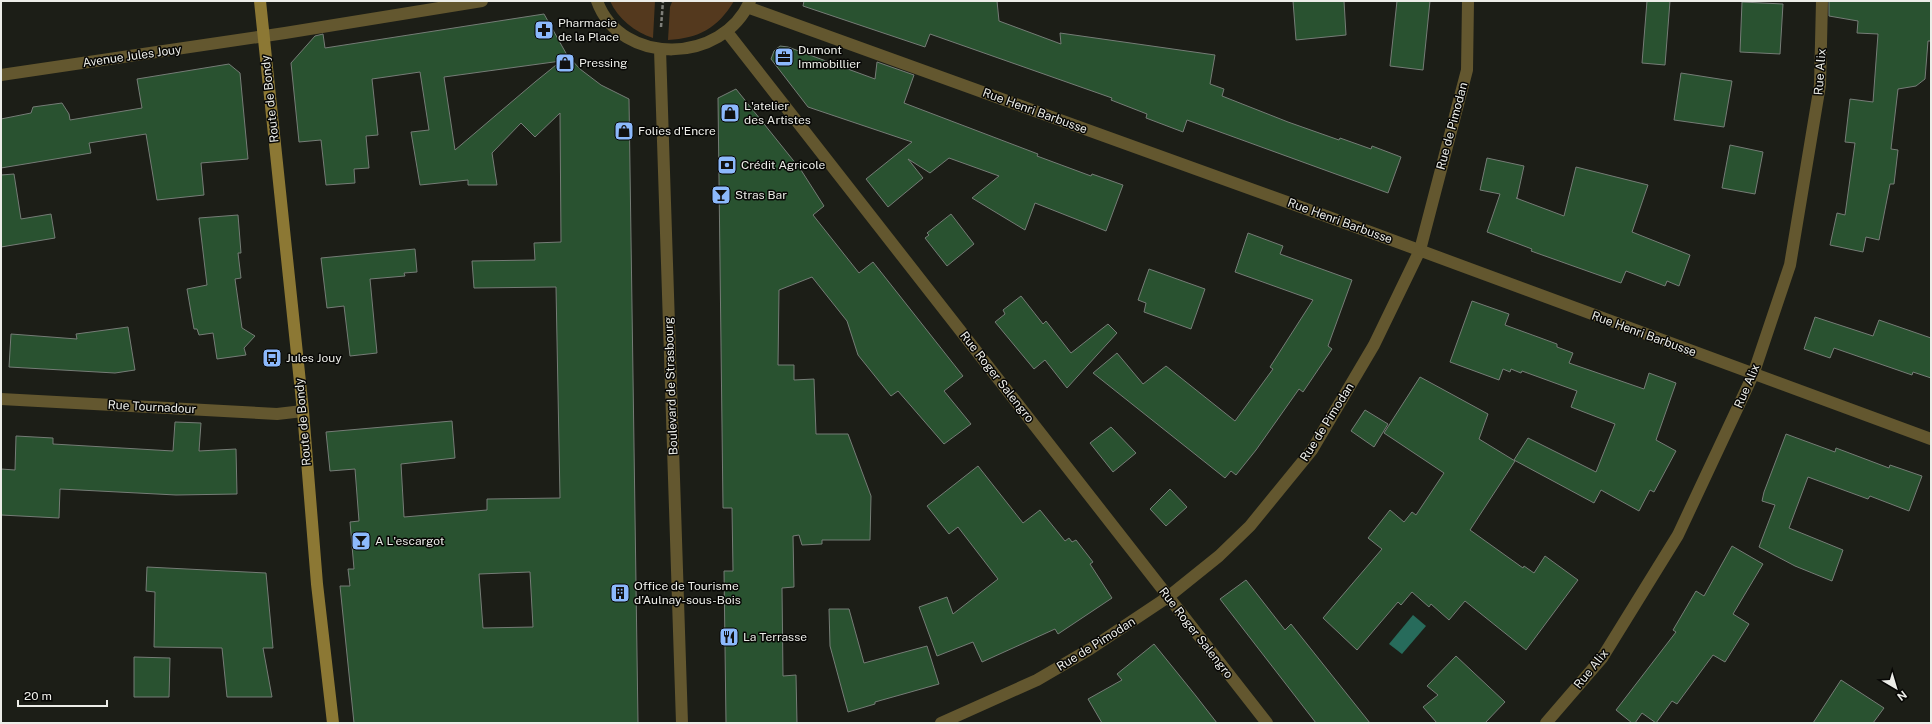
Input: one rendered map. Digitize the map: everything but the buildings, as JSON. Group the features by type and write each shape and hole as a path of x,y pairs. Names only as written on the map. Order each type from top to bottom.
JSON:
{"street":[{"name":"Route de Bondy","path":"260,1 303,411 317,584 333,723"},
{"name":"Avenue Jules Jouy","path":"1,75 264,36 482,1"},
{"path":"597,1 615,28 636,42 660,49 684,50 706,44 727,32 738,20 748,4"},
{"name":"Rue de Pimodan","path":"940,723 1037,680 1090,649 1168,597 1219,556 1250,526 1312,450 1374,345 1420,250 1467,70 1468,1"},
{"name":"Rue Alix","path":"1546,723 1602,658 1678,535 1753,375 1790,265 1820,85 1822,1"},
{"name":"Rue Henri Barbusse","path":"748,4 1420,250 1753,375 1931,439"},
{"name":"Rue Roger Salengro","path":"727,32 1267,723"},
{"name":"Boulevard de Strasbourg","path":"660,49 682,723"},
{"name":"Rue Tournadour","path":"1,398 277,414 303,411"}],"shaded area":[{"path":"610,1 655,1 653,38 640,32 622,19 613,8"},
{"path":"734,1 721,19 706,30 689,37 668,40 670,7 672,2"},
{"path":"1413,615 1426,626 1402,654 1389,644"}],"place":[{"name":"Pharmacie de la Place","path":"544,30"},
{"name":"Dumont Immobillier","path":"784,57"},
{"name":"Pressing","path":"565,63"},
{"name":"L'atelier des Artistes","path":"730,113"},
{"name":"Folies d'Encre","path":"624,131"},
{"name":"Crédit Agricole","path":"727,165"},
{"name":"Stras Bar","path":"721,195"},
{"name":"Jules Jouy","path":"272,358"},
{"name":"A L'escargot","path":"361,541"},
{"name":"Office de Tourisme d’Aulnay-sous-Bois","path":"620,593"},
{"name":"La Terrasse","path":"729,637"}]}
